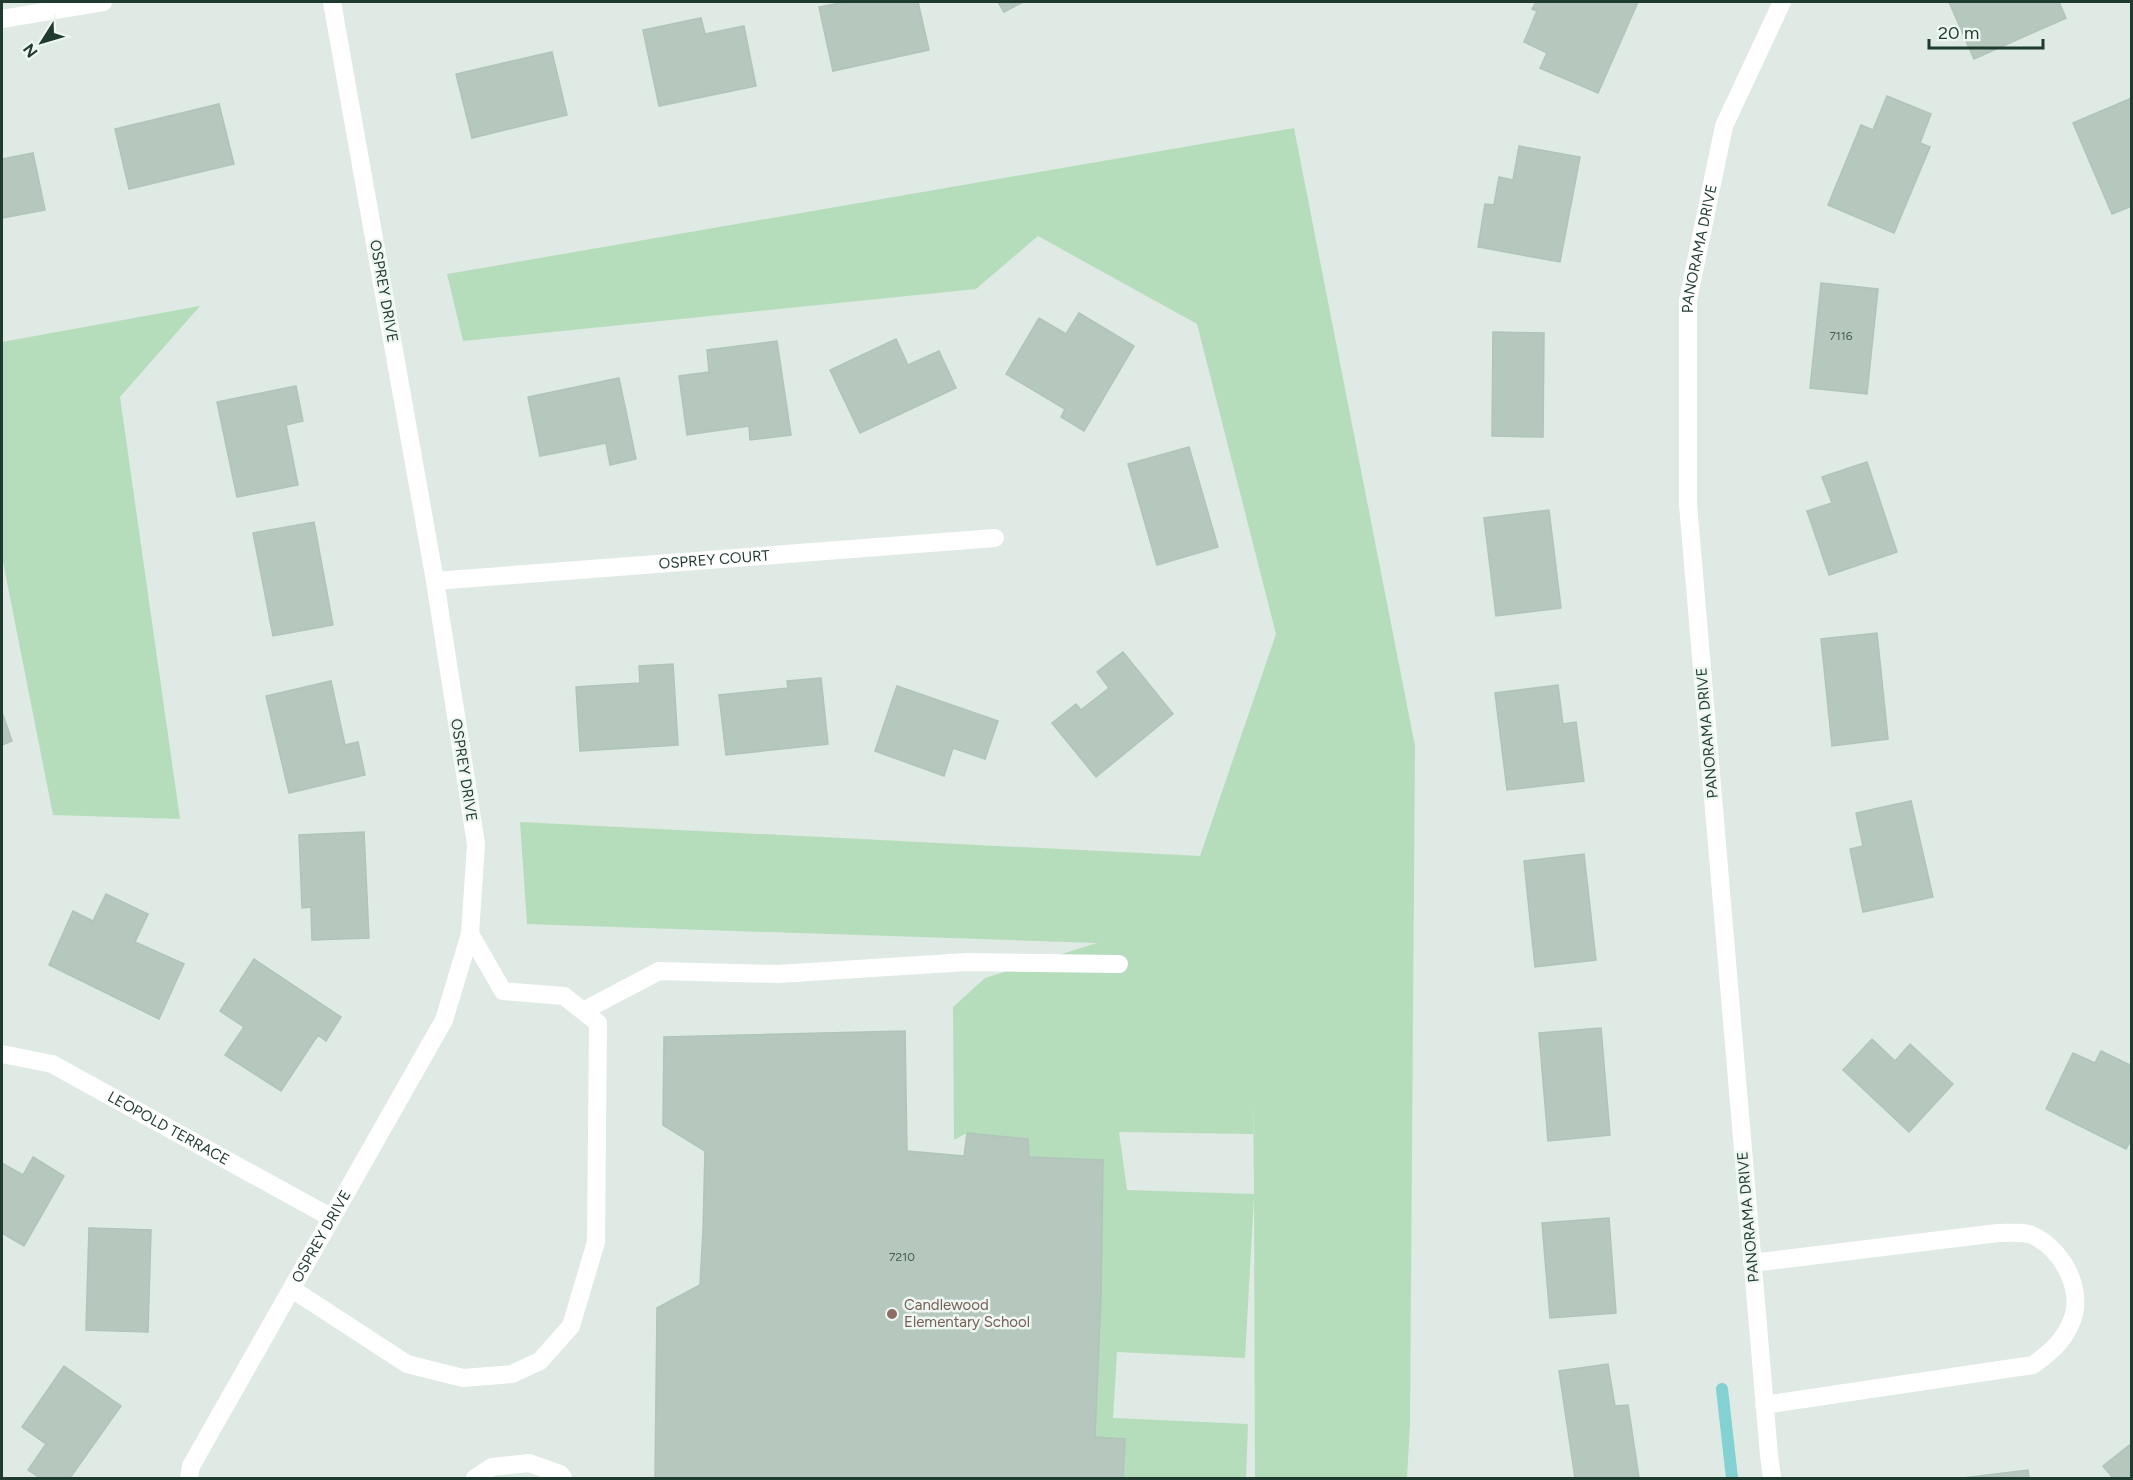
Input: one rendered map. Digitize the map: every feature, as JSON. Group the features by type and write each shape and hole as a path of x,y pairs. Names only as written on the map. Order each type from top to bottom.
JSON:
{"street":[{"path":"2,19 103,2"},
{"name":"OSPREY DRIVE","path":"189,1479 191,1466 444,1020 470,934 476,844 435,581 332,2"},
{"name":"PANORAMA DRIVE","path":"1772,1479 1688,504 1688,300 1724,126 1782,2"},
{"name":"OSPREY COURT","path":"435,581 995,538"},
{"path":"292,1289 406,1364 463,1378 513,1374 540,1361 572,1326 596,1242 598,1023 564,996 503,991 470,934"},
{"path":"583,1011 659,971 778,974 967,962 1119,964"},
{"name":"LEOPOLD TERRACE","path":"2,1053 52,1064 332,1218"},
{"path":"1752,1263 1998,1233 2032,1234 2056,1252 2070,1275 2076,1304 2071,1324 2055,1348 2033,1365 1764,1405"},
{"path":"475,1479 492,1467 529,1463 560,1474 563,1479"}],"green space":[{"path":"1294,128 1415,746 1410,1424 1407,1478 1255,1478 1254,1197 1245,1358 1117,1352 1113,1418 1248,1424 1246,1478 1123,1478 1125,1439 1095,1437 1102,1160 1029,1157 1028,1139 967,1133 954,1140 953,1007 985,978 1097,943 527,924 520,822 1200,856 1276,634 1197,324 1038,236 976,289 463,341 447,274","holes":["1253,1100 1254,1194 1127,1190 1119,1132 1253,1134"]},
{"path":"200,306 120,397 180,819 53,815 2,557 2,342"}],"building":[{"path":"845,2 918,2 929,50 833,71 819,7"},
{"path":"998,2 1023,2 1004,12"},
{"path":"1536,2 1638,2 1598,93 1540,68 1547,53 1524,42 1537,11 1532,9"},
{"path":"1949,2 2059,2 2066,18 1974,59"},
{"path":"701,18 705,34 744,26 756,86 659,106 643,30"},
{"path":"552,52 567,115 472,138 456,74"},
{"path":"1887,96 1931,114 1920,143 1930,147 1894,233 1828,205 1861,125 1873,130"},
{"path":"2132,98 2132,206 2112,214 2073,123"},
{"path":"219,104 234,164 129,189 115,129"},
{"path":"1519,146 1580,157 1560,262 1478,247 1485,204 1494,205 1499,177 1513,180"},
{"path":"33,153 45,210 2,218 2,159"},
{"path":"1821,283 1878,289 1867,394 1810,388"},
{"path":"1079,313 1134,346 1084,431 1061,417 1065,409 1006,374 1039,318 1066,334"},
{"path":"1493,332 1544,333 1543,437 1492,436"},
{"path":"896,339 908,365 939,351 956,388 860,433 830,370"},
{"path":"777,341 791,435 750,440 749,426 687,435 679,376 709,372 707,350"},
{"path":"619,378 636,459 610,465 606,443 540,456 528,397"},
{"path":"296,386 303,421 286,425 298,485 237,497 217,402"},
{"path":"1189,447 1218,547 1157,565 1128,464"},
{"path":"1867,462 1897,552 1829,575 1807,511 1832,503 1822,477"},
{"path":"1549,510 1561,608 1496,616 1484,518"},
{"path":"314,522 333,625 273,636 253,533"},
{"path":"1877,633 1888,739 1832,746 1821,639"},
{"path":"1123,652 1173,714 1096,777 1052,723 1076,704 1081,710 1109,688 1097,672"},
{"path":"673,664 678,745 580,751 576,687 640,683 639,666"},
{"path":"821,678 828,744 726,755 719,695 788,688 787,681"},
{"path":"331,681 345,745 358,742 365,775 289,793 266,696"},
{"path":"1558,685 1563,724 1576,722 1584,781 1507,790 1495,693"},
{"path":"897,686 998,721 985,759 953,748 944,776 875,751"},
{"path":"2,712 12,741 2,745"},
{"path":"1911,801 1933,897 1863,912 1850,849 1863,846 1856,813"},
{"path":"364,832 369,938 312,940 311,907 302,908 299,835"},
{"path":"1584,854 1596,960 1535,967 1524,861"},
{"path":"106,894 148,914 135,942 184,964 159,1019 49,965 73,911 93,921"},
{"path":"254,959 341,1017 326,1041 318,1035 281,1091 225,1055 244,1027 220,1011"},
{"path":"1601,1028 1610,1135 1548,1141 1539,1033"},
{"path":"905,1031 907,1151 964,1156 967,1133 1028,1139 1029,1157 1103,1160 1101,1294 1095,1437 1125,1439 1123,1478 655,1478 657,1308 700,1285 705,1151 663,1125 664,1037"},
{"path":"1872,1039 1895,1061 1910,1044 1953,1084 1909,1132 1843,1070"},
{"path":"2101,1051 2132,1066 2132,1138 2126,1149 2046,1109 2073,1053 2095,1063"},
{"path":"33,1157 64,1176 24,1246 2,1233 2,1163 23,1175"},
{"path":"1609,1218 1616,1313 1550,1318 1542,1223"},
{"path":"89,1228 151,1230 148,1332 86,1330"},
{"path":"1608,1364 1615,1406 1628,1405 1639,1478 1575,1478 1559,1371"},
{"path":"64,1366 121,1406 70,1478 40,1478 28,1470 46,1444 22,1427"},
{"path":"2132,1443 2132,1478 2113,1478 2103,1466"},
{"path":"2028,1470 2029,1478 1963,1478"}],"waterway":[{"path":"1722,1389 1732,1478"}],"place":[{"name":"Candlewood Elementary School","path":"892,1314"}]}
